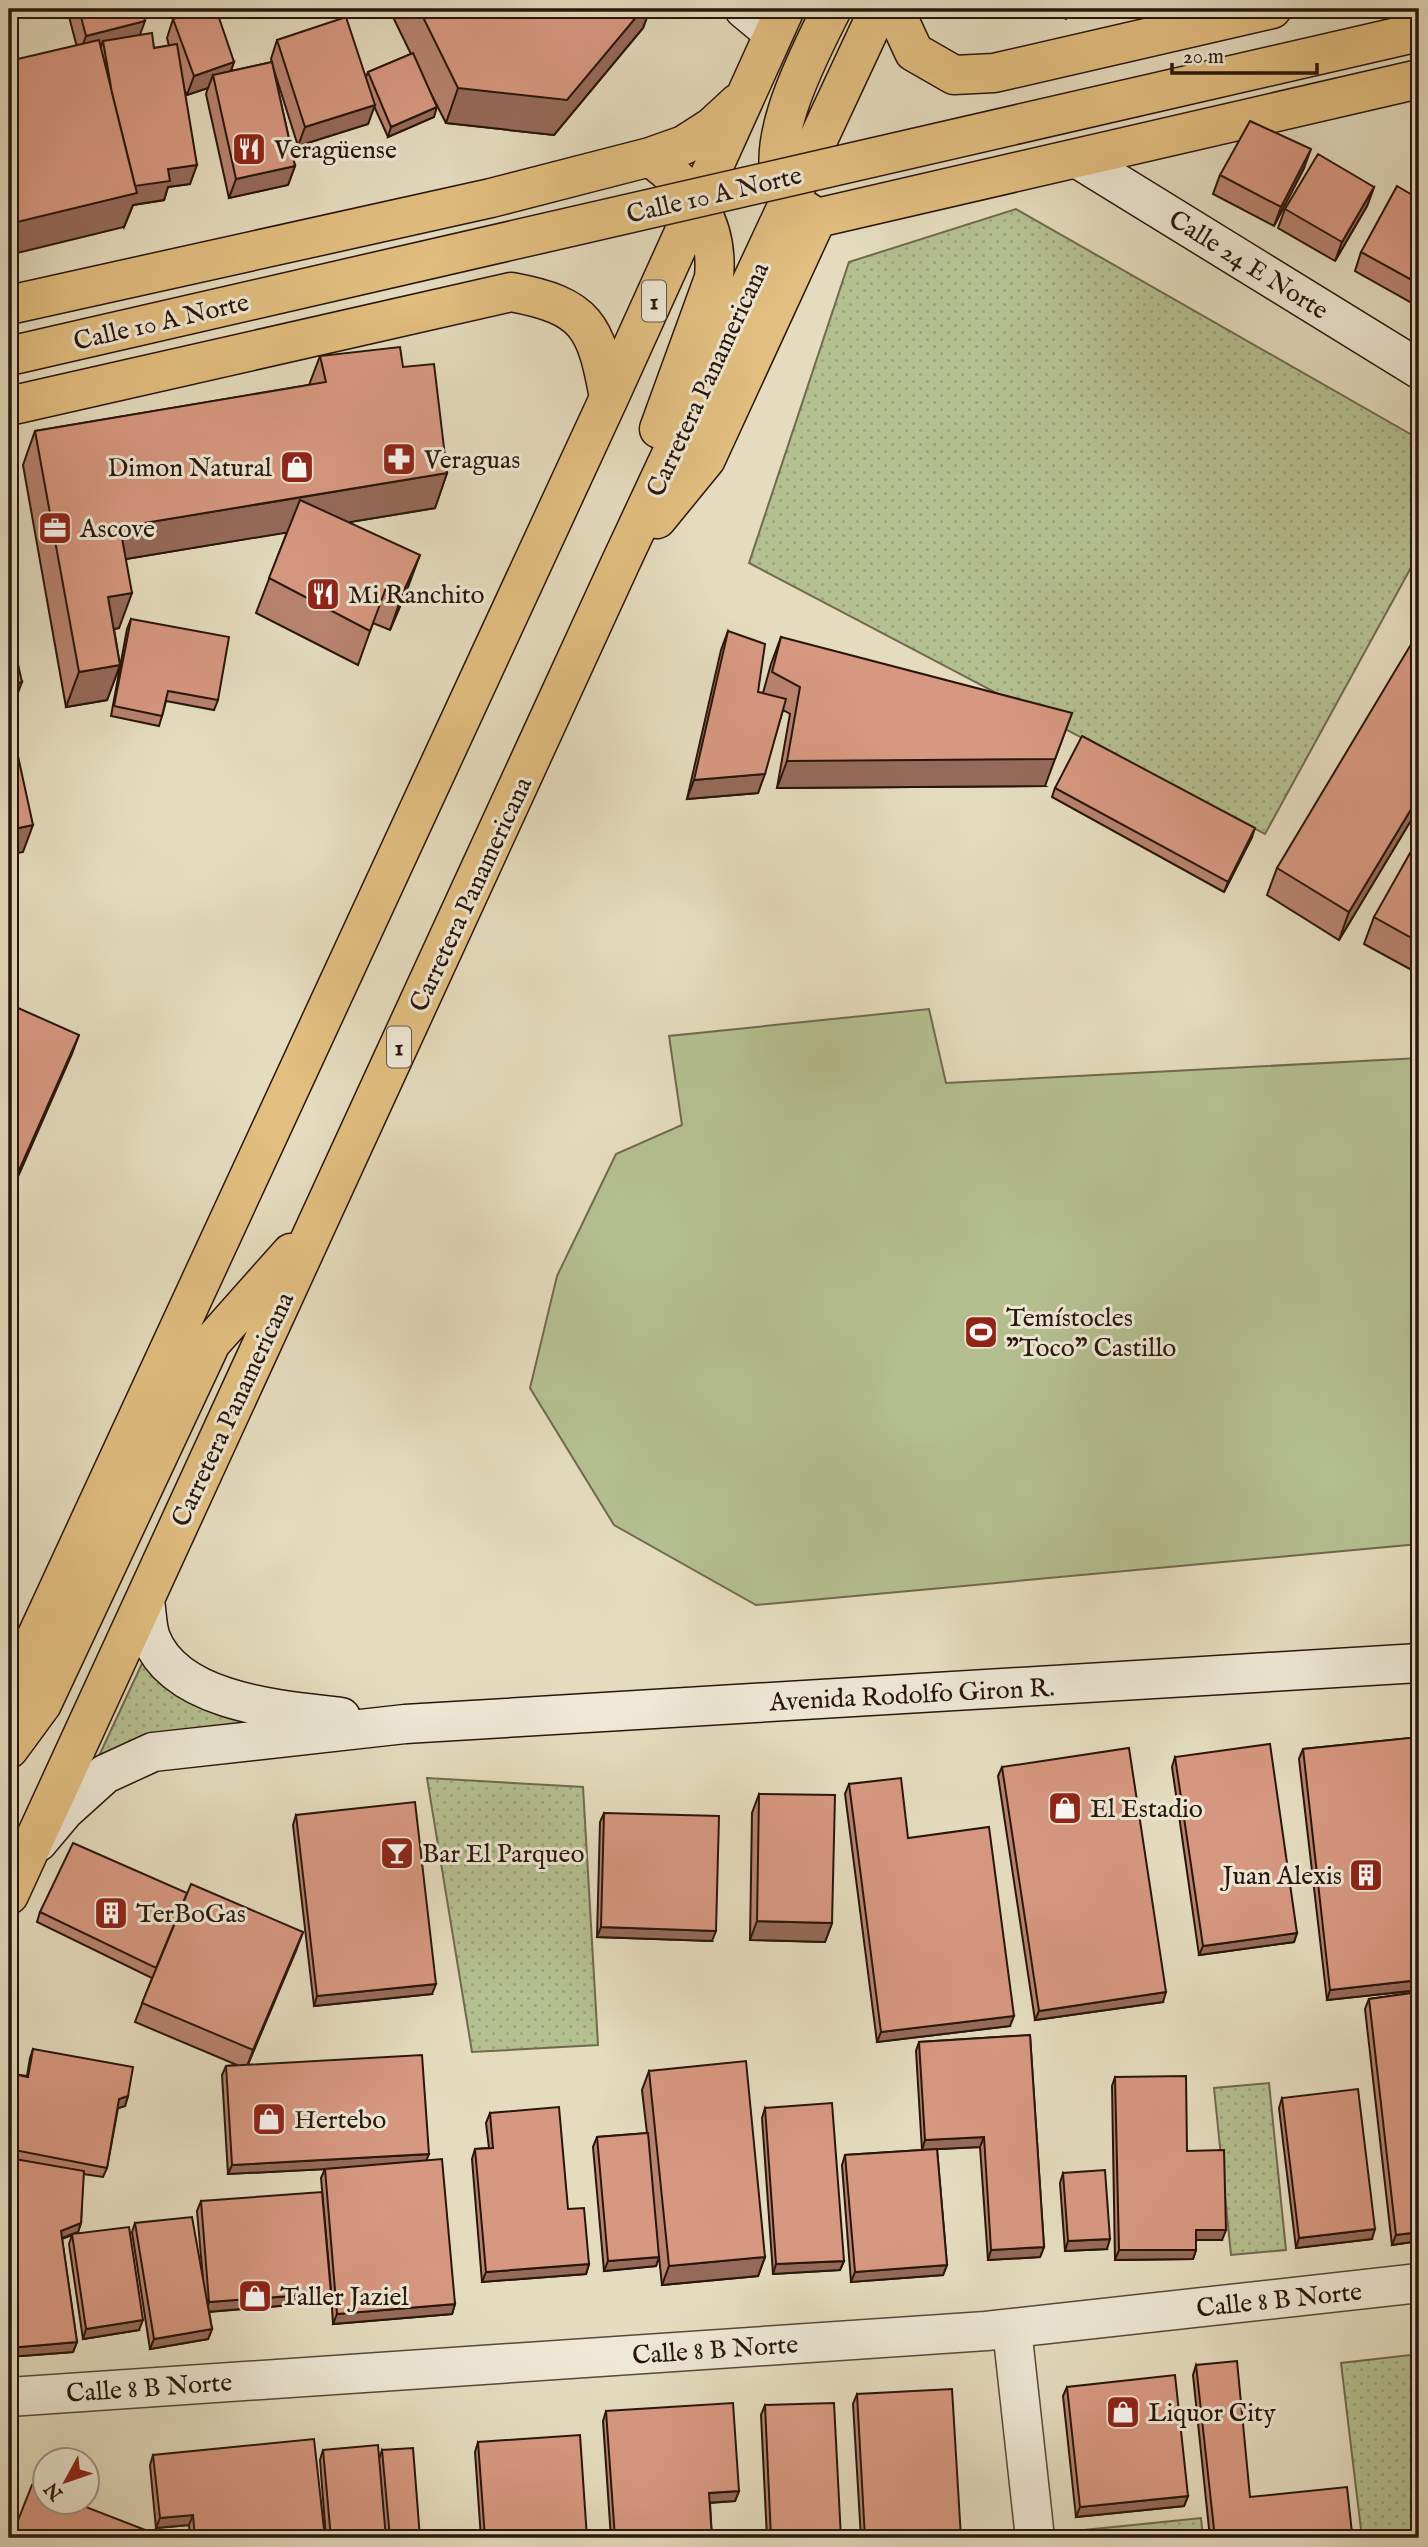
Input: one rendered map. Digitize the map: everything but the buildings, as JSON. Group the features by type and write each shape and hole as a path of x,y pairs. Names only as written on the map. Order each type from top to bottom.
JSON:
{"main road":[{"path":"804,209 782,184 778,161 791,101 832,9"},
{"path":"804,209 879,9"},
{"path":"894,9 915,52 954,75 995,73 1272,9"},
{"name":"1","path":"9,1696 699,204 779,21"},
{"name":"Calle 10 A Norte","path":"9,356 1419,32"},
{"path":"1058,59 1043,76 1035,96 1036,111 1046,133 1078,159"},
{"path":"804,209 1078,159 1419,79"},
{"path":"9,305 491,198 650,158 684,145 712,127 744,97"},
{"path":"555,711 714,278 716,256 699,204 678,177 650,158"},
{"path":"491,198 511,226 522,255 519,281 511,292"},
{"name":"Carretera Panamericana","path":"9,1895 555,711 620,564 706,459 804,209"},
{"path":"9,406 511,292 550,299 582,319 600,351 609,398"},
{"path":"9,1749 43,1704 211,1343 318,1222"}],"street":[{"path":"744,9 779,21"},
{"name":"Calle 24 E Norte","path":"1078,159 1419,369"},
{"name":"Avenida Rodolfo Giron R.","path":"145,1601 151,1639 172,1668 202,1689 280,1708 405,1724"},
{"name":"Avenida Rodolfo Giron R.","path":"27,1854 64,1811 105,1774 153,1752 405,1724 1419,1663"},
{"name":"Calle 8 B Norte","path":"9,2397 1012,2329 1419,2283"},
{"path":"1012,2329 1035,2538"}],"green space":[{"path":"1016,209 1419,439 1419,553 1265,834 749,563 849,262"},
{"name":"Temístocles \"Toco\" Castillo","path":"929,1009 946,1083 1419,1058 1419,1544 756,1605 614,1525 530,1388 557,1276 616,1154 682,1125 669,1036"},
{"path":"146,1655 260,1724 99,1756"},
{"path":"427,1778 583,1787 598,2045 472,2052"},
{"path":"1269,2083 1286,2250 1231,2255 1214,2088"},
{"path":"1419,2354 1419,2538 1362,2538 1341,2363"},
{"path":"1201,2518 1203,2538 1056,2538 1055,2533"}],"place":[{"name":"Veragüense","path":"249,149"},
{"name":"Veraguas","path":"399,459"},
{"name":"Dimon Natural","path":"297,467"},
{"name":"Ascove","path":"55,528"},
{"name":"Mi Ranchito","path":"323,594"},
{"name":"Temístocles \"Toco\" Castillo","path":"981,1332"},
{"name":"El Estadio","path":"1065,1808"},
{"name":"Bar El Parqueo","path":"397,1853"},
{"name":"Juan Alexis","path":"1366,1875"},
{"name":"TerBoGas","path":"111,1913"},
{"name":"Hertebo","path":"269,2119"},
{"name":"Taller Jaziel","path":"255,2296"},
{"name":"Liquor City","path":"1123,2412"}]}
